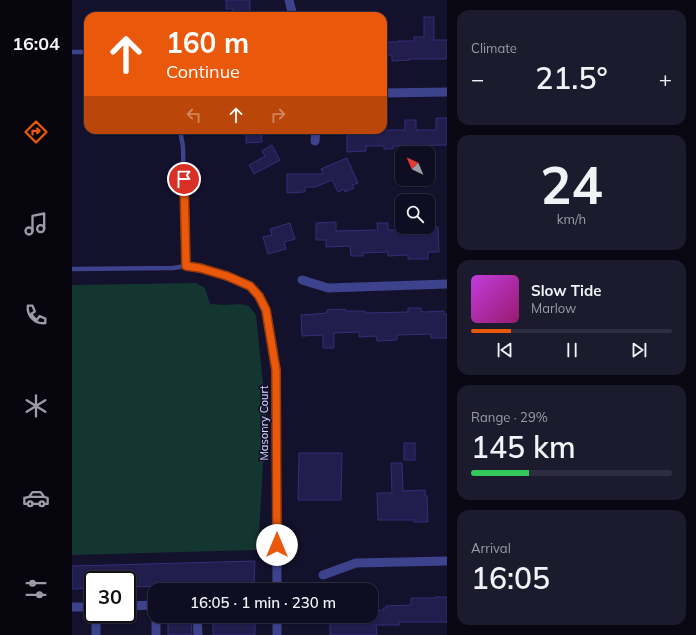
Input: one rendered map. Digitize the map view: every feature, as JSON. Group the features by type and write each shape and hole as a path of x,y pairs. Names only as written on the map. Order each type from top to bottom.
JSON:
{"street":[{"path":"290,0 292,12"},
{"path":"387,93 447,92"},
{"path":"315,141 316,134"},
{"name":"Masonry Court","path":"227,276 250,286 259,296 266,310 276,370 277,583"},
{"path":"302,280 328,288 447,284"},
{"path":"323,575 356,563 447,561"},
{"path":"136,606 148,605"},
{"path":"72,607 84,607"},
{"path":"96,623 96,635"},
{"path":"156,623 156,635"},
{"path":"198,623 198,635"},
{"path":"277,623 278,635"}],"lane":[{"path":"72,52 84,52"},
{"path":"181,134 183,147 186,266"},
{"path":"72,269 173,268 186,266 200,268 227,276"}],"green space":[{"path":"196,283 205,288 210,304 240,304 249,306 256,315 266,413 258,550 72,555 72,285"}],"building":[{"path":"226,0 250,0 250,12 233,12 233,9 226,9"},
{"path":"424,17 434,17 434,40 447,40 446,59 410,59 392,61 392,55 387,55 387,42 414,41 414,37 424,37"},
{"path":"436,118 447,118 447,145 393,146 393,149 384,149 384,146 366,146 366,151 347,152 347,134 387,134 387,130 405,130 405,120 416,120 416,130 436,130"},
{"path":"246,134 261,134 262,142 246,143"},
{"path":"272,145 280,160 254,174 249,165 265,156 262,151"},
{"path":"347,158 358,183 352,185 354,188 345,192 344,189 338,192 332,180 315,187 305,187 305,192 287,193 287,174 323,174 321,169"},
{"path":"336,222 336,231 378,230 377,223 388,223 388,230 395,230 395,234 435,234 435,227 438,227 439,252 428,252 428,259 408,259 408,255 388,256 388,252 363,253 363,256 351,256 350,246 326,247 326,240 316,240 316,223"},
{"path":"290,223 295,239 284,242 286,249 268,254 263,237 272,235 270,229"},
{"path":"408,308 421,308 421,311 425,312 444,311 444,314 447,314 447,338 431,338 431,334 397,335 397,340 377,341 376,336 359,337 359,332 334,333 334,348 323,348 323,335 302,336 301,315 327,313 327,310 345,309 345,311 365,311 365,313 408,312"},
{"path":"404,443 415,443 415,460 404,460"},
{"path":"299,453 342,453 341,500 298,500"},
{"path":"391,463 402,463 403,491 425,490 425,496 427,496 428,522 414,522 414,520 378,520 377,493 392,493"},
{"path":"255,561 254,583 148,583 148,587 136,587 136,571 84,571 84,588 72,589 72,566"},
{"path":"447,597 447,622 399,622 399,625 376,625 377,635 330,635 330,623 378,623 378,610 384,610 383,608 386,608 386,606 411,605 411,598"},
{"path":"168,623 191,623 192,635 168,635"},
{"path":"213,623 255,623 255,635 213,635"}],"route":[{"path":"184,179 186,266 200,268 227,276 250,286 259,296 266,310 276,370 277,545"}]}
